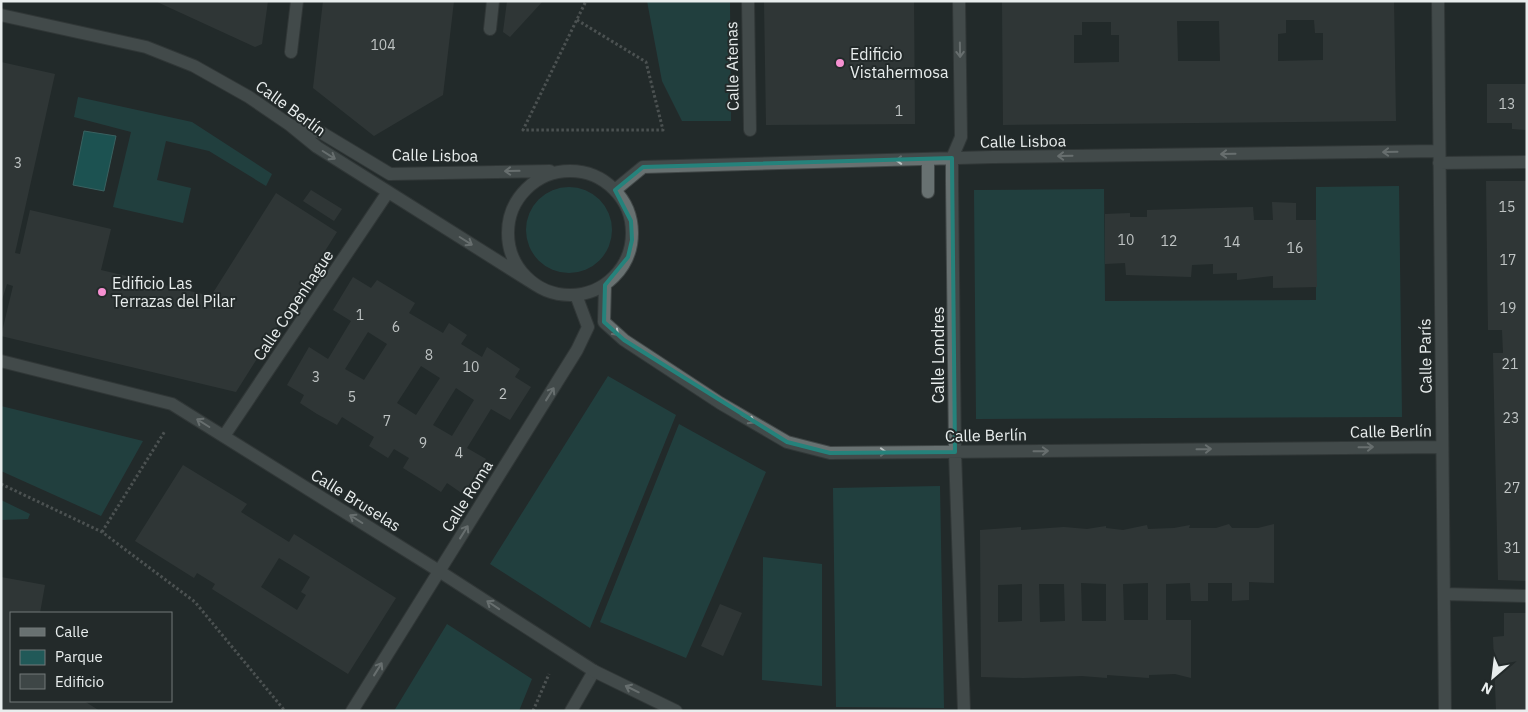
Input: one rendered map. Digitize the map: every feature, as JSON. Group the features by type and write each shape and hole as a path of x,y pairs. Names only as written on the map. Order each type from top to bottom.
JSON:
{"street":[{"path":"291,52 297,1"},
{"path":"490,29 493,1"},
{"name":"Calle Atenas","path":"748,1 750,130"},
{"name":"Calle Londres","path":"959,1 961,136 952,158 955,452 964,711"},
{"name":"Calle París","path":"1438,1 1445,711"},
{"name":"Calle Berlín","path":"1,15 146,47 194,66 250,97 290,125 316,147 536,285"},
{"name":"Calle Lisboa","path":"290,125 322,133 390,174 561,171"},
{"name":"Calle Lisboa","path":"615,190 643,167 952,158 1439,157 1527,162"},
{"path":"928,159 928,192"},
{"path":"561,171 581,172 599,178 615,190 625,204 631,221 632,240 628,257 618,273 605,285 591,292 576,295 555,293 536,285 522,273 512,257 508,238 509,220 515,202 527,188 542,177 561,171"},
{"name":"Calle Copenhague","path":"224,436 388,192"},
{"name":"Calle Berlín","path":"605,285 604,322 624,340 720,403 787,442 830,453 1442,447"},
{"name":"Calle Roma","path":"352,711 578,350 588,327 576,295"},
{"name":"Calle Bruselas","path":"1,361 172,404 439,570 594,671 676,711"},
{"path":"1444,594 1527,596"},
{"path":"571,711 594,671"}],"path":[{"path":"577,20 646,62 663,130 523,130 586,1"},
{"path":"102,532 166,430"},
{"path":"1,484 102,532 195,602 285,711"},
{"path":"533,711 559,649"}],"highlighted area":[{"path":"952,158 955,452 830,453 787,442 624,340 604,322 605,285 628,257 632,240 631,221 615,190 643,167"}],"green space":[{"path":"647,1 730,1 731,121 682,121 662,81"},
{"path":"78,97 192,122 272,174 266,186 209,151 166,141 157,180 191,188 183,223 113,207 131,132 74,117"},
{"path":"1399,186 1402,417 976,419 974,190 1104,189 1105,301 1316,300 1316,187"},
{"path":"569,187 585,191 599,200 608,214 612,230 608,246 599,260 585,269 569,273 553,269 539,260 530,246 526,230 530,214 539,200 553,191"},
{"path":"608,376 676,415 590,628 490,564"},
{"path":"1,406 143,441 101,516 1,471"},
{"path":"679,424 766,472 686,658 600,622"},
{"path":"940,486 944,708 836,707 833,488"},
{"path":"1,500 30,514 28,519 1,520"},
{"path":"763,557 822,564 822,686 762,680"},
{"path":"447,624 532,679 519,711 394,711"}],"shaded area":[{"path":"84,131 116,136 104,191 73,185"}],"building":[{"path":"155,1 268,1 262,44 255,47"},
{"path":"323,1 454,1 443,95 374,136 313,88"},
{"path":"507,1 543,1 510,37 503,32"},
{"name":"Edificio Vistahermosa","path":"764,1 914,1 915,124 766,125"},
{"path":"1002,1 1394,1 1396,121 1003,125","holes":["1286,20 1314,20 1315,33 1323,33 1323,60 1278,61 1278,34 1286,33","1177,21 1219,21 1220,61 1178,61","1082,22 1111,22 1111,35 1119,35 1119,62 1074,63 1074,35 1082,35"]},
{"name":"Edificio Las Terrazas del Pilar","path":"1,62 55,74 15,253 20,254 30,210 111,229 101,270 211,296 276,193 337,232 236,392 1,336 13,286 7,284 1,303"},
{"path":"1487,84 1527,84 1527,130 1512,129 1512,123 1487,123"},
{"path":"1486,181 1527,181 1527,581 1498,580 1493,353 1503,353 1502,330 1488,330"},
{"path":"311,190 342,209 334,221 303,201"},
{"path":"1272,202 1296,203 1296,220 1316,220 1317,287 1273,288 1273,276 1237,280 1237,273 1213,274 1213,264 1192,265 1191,277 1126,275 1125,263 1105,264 1105,214 1130,213 1130,217 1147,217 1147,210 1253,207 1254,220 1273,220"},
{"path":"353,277 371,288 377,280 415,303 409,313 443,333 449,323 467,335 461,344 482,357 487,347 520,369 515,377 531,387 510,420 491,409 467,448 486,459 463,494 447,483 441,492 403,468 409,458 394,449 388,458 369,446 374,437 342,417 337,425 317,414 300,403 304,395 287,385 309,347 328,359 351,321 333,310","holes":["368,332 387,344 364,380 345,369","421,366 440,378 416,415 397,403","456,388 474,400 452,436 433,425"]},
{"path":"183,465 247,504 241,512 289,542 294,534 396,598 348,674 212,589 215,584 197,573 194,578 135,541","holes":["279,558 310,577 301,592 306,595 297,610 261,587"]},
{"path":"1229,524 1232,528 1258,528 1274,524 1274,583 1249,582 1249,600 1232,601 1232,583 1208,583 1208,601 1191,601 1190,583 1166,584 1166,620 1191,620 1191,678 1175,674 1149,675 1149,678 1107,675 1107,678 1082,676 981,677 980,530 1021,527 1021,530 1064,527 1087,529 1106,526 1106,528 1123,530 1147,525 1148,529 1190,525 1189,528 1216,528","holes":["1081,583 1106,584 1106,621 1082,621","1148,583 1148,620 1124,620 1123,584","1022,584 1022,621 998,622 998,585","1039,584 1064,584 1065,621 1040,622"]},
{"path":"1,577 45,585 40,612 10,612 10,702 86,702 100,711 1,711"},
{"path":"720,604 742,613 723,656 701,646"},
{"path":"1504,613 1527,613 1527,711 1496,711 1493,637 1504,636"}],"place":[{"name":"Edificio Vistahermosa","path":"840,63"},
{"name":"Edificio Las Terrazas del Pilar","path":"102,292"}]}
